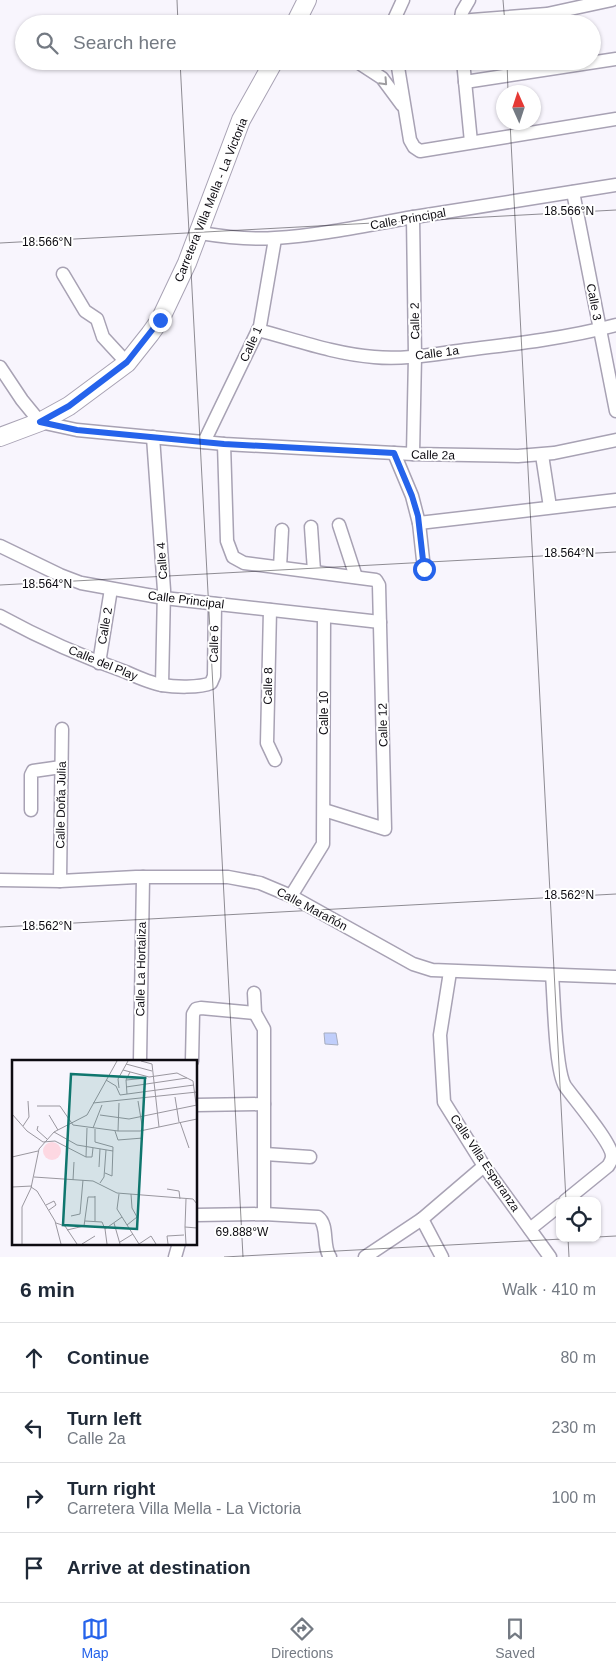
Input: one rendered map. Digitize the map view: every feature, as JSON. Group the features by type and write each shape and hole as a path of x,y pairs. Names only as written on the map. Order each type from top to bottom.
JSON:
{"main road":[{"path":"301,15 306,0"},
{"name":"Carretera Villa Mella - La Victoria","path":"1,435 40,422 69,406 127,362 160,320 200,233 241,120 269,70"}],"street":[{"path":"396,15 403,0"},
{"path":"463,15 468,0"},
{"path":"536,15 612,0"},
{"path":"601,61 616,59"},
{"path":"370,70 382,78 405,109"},
{"path":"398,70 410,140 414,147 420,151 616,119"},
{"path":"464,70 471,142"},
{"path":"465,82 544,70"},
{"name":"Calle Principal","path":"200,233 231,238 274,238 325,233 412,217 616,185"},
{"name":"Calle 3","path":"573,192 616,411"},
{"name":"Calle 2","path":"412,217 415,356 413,454"},
{"name":"Calle 1","path":"204,442 258,330 274,238"},
{"path":"63,274 85,311 97,319 102,337 127,362"},
{"name":"Calle 1a","path":"258,330 329,349 374,358 415,356 506,345 616,325"},
{"path":"0,367 22,400 40,422"},
{"name":"Calle 2a","path":"40,422 77,430 224,444 413,454 518,456 542,454 616,440"},
{"name":"Calle 4","path":"154,437 164,598 162,685"},
{"path":"224,444 227,541 233,557 244,563 356,577 339,525"},
{"path":"394,453 412,496 419,523 424,569"},
{"path":"542,454 550,507"},
{"path":"419,523 616,500"},
{"path":"311,527 314,572"},
{"path":"280,567 282,530"},
{"name":"Calle Principal","path":"0,546 74,580 111,589 164,598 380,622"},
{"name":"Calle 12","path":"324,810 385,828 379,585 376,580 356,577"},
{"name":"Calle 2","path":"99,663 111,589"},
{"name":"Calle 6","path":"211,683 214,676 215,604"},
{"name":"Calle 8","path":"270,610 267,743 275,760"},
{"name":"Calle del Play","path":"0,616 28,631 99,663 162,685 204,686 211,683"},
{"name":"Calle 10","path":"291,896 323,844 324,616"},
{"name":"Calle Doña Julia","path":"60,881 62,729"},
{"path":"31,810 31,775 33,770 61,767"},
{"name":"Calle Marañón","path":"0,880 60,881 143,877 228,877 260,883 291,896 413,964 432,970 616,977"},
{"name":"Calle La Hortaliza","path":"140,1060 143,877"},
{"name":"Calle Villa Esperanza","path":"450,972 440,1035 444,1102 484,1166 550,1257"},
{"path":"552,975 558,1057 563,1083 610,1149 612,1158 608,1166 570,1197"},
{"path":"254,993 255,1013 264,1029 264,1214"},
{"path":"192,1060 193,1014 196,1010 201,1008 255,1013"},
{"path":"198,1105 264,1104"},
{"path":"265,1154 310,1157"},
{"path":"365,1257 422,1219 484,1166"},
{"path":"530,1229 556,1208"},
{"path":"198,1215 264,1214 318,1217 323,1222 326,1252 330,1257"},
{"path":"422,1219 442,1257"},
{"path":"175,1257 179,1244"}],"building":[{"path":"324,1033 336,1033 338,1045 325,1044"}],"route":[{"path":"160,320 127,362 69,406 40,422 77,430 224,444 394,453 412,496 418,516 424,569"}]}
